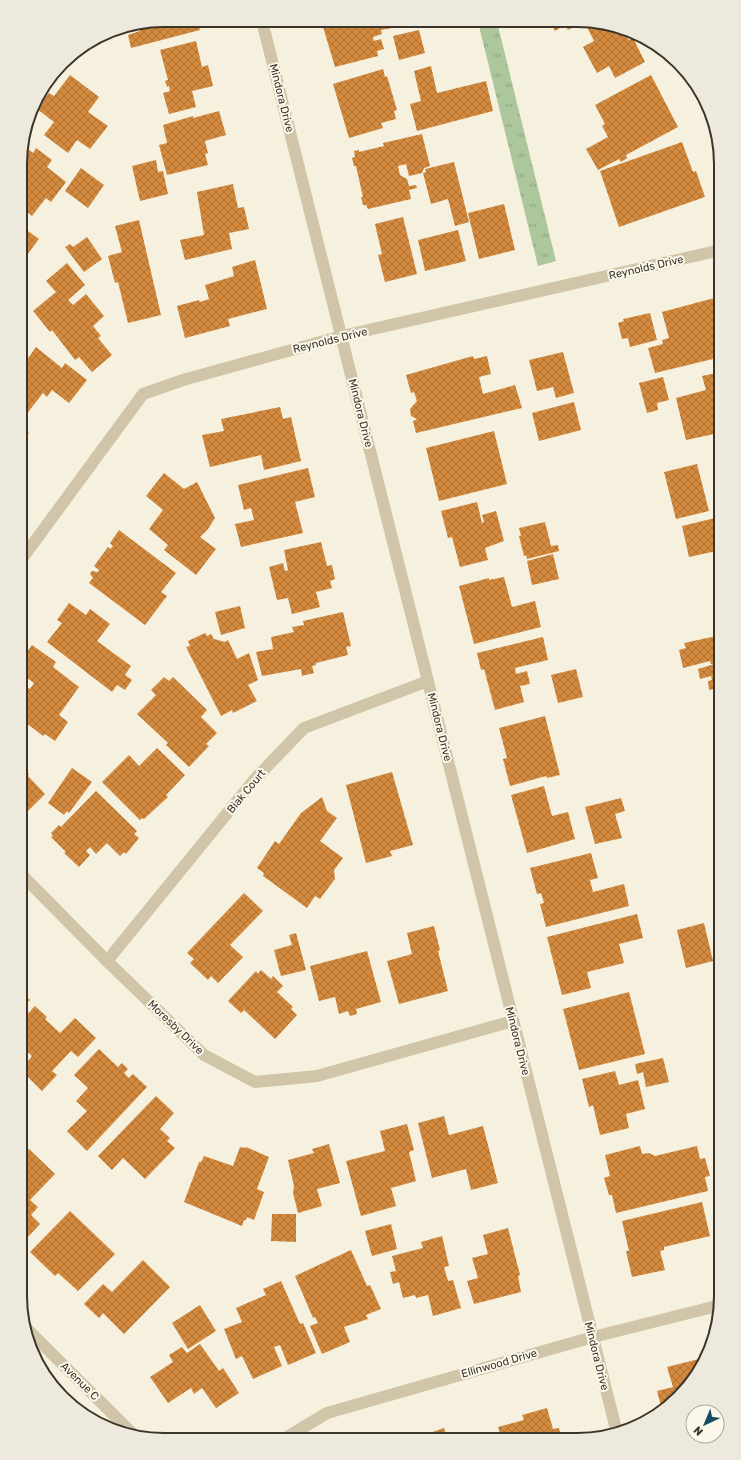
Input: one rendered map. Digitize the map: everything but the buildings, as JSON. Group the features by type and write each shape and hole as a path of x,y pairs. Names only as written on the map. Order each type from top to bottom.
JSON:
{"street":[{"name":"Mindora Drive","path":"264,27 616,1427"},
{"name":"Reynolds Drive","path":"27,552 143,394 183,380 342,336 714,252"},
{"name":"Biak Court","path":"107,961 255,779 304,728 428,681"},
{"name":"Moresby Drive","path":"27,880 107,961 204,1055 255,1082 317,1076 513,1021"},
{"name":"Ellinwood Drive","path":"294,1433 327,1413 593,1337 714,1307"},
{"name":"Avenue C","path":"33,1334 126,1427"}],"green space":[{"path":"479,27 498,27 556,261 538,266"}]}
